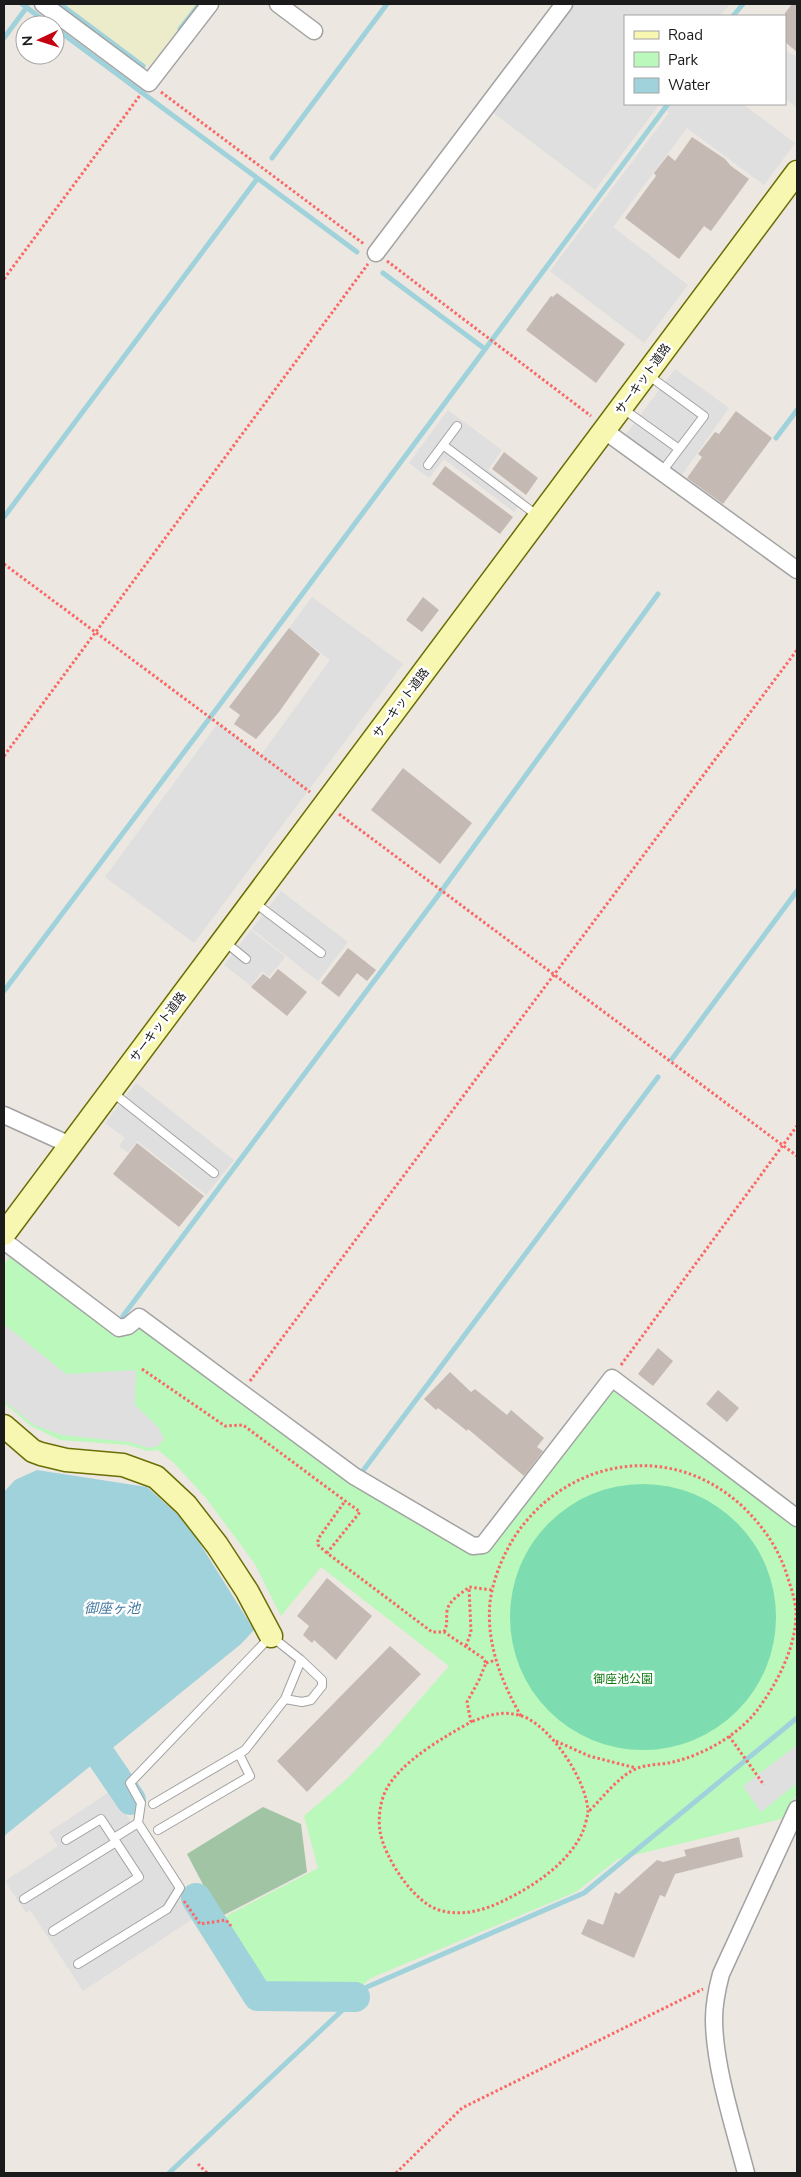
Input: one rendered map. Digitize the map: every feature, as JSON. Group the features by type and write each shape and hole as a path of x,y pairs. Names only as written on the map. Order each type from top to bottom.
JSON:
{"street":[{"path":"44,4 149,83 210,4"},
{"path":"278,4 314,31"},
{"path":"376,253 564,4"},
{"name":"サーキット道路","path":"4,1234 797,172"},
{"path":"605,431 797,570"},
{"path":"4,1115 70,1145"},
{"path":"4,1241 118,1328 128,1326 139,1317 354,1476 473,1546 483,1545 612,1378 797,1518"},
{"path":"4,1426 33,1451 41,1454 66,1460 123,1465 156,1477 186,1505 217,1545 247,1591 271,1636"},
{"path":"746,2173 717,2055 714,2021 715,2001 721,1974 797,1809"}],"lane":[{"path":"647,374 704,416 667,465"},
{"path":"622,408 679,449"},
{"path":"428,465 457,426"},
{"path":"443,444 540,518"},
{"path":"252,901 321,953"},
{"path":"223,940 246,959"},
{"path":"110,1091 214,1173"},
{"path":"78,1964 167,1909 180,1888 138,1823 141,1803 130,1782 271,1636 322,1680 322,1686 311,1700 302,1702 285,1699"},
{"path":"153,1804 245,1750 285,1699 301,1660"},
{"path":"158,1830 250,1776 239,1754"},
{"path":"53,1931 139,1877 101,1819 66,1840"},
{"path":"24,1899 138,1823"}],"path":[{"path":"149,83 484,334 592,417 605,431"},
{"path":"4,279 136,101"},
{"path":"4,756 376,253"},
{"path":"4,564 797,1156"},
{"path":"241,1393 797,650"},
{"path":"612,1378 797,1126"},
{"path":"142,1369 225,1426 243,1425 360,1512 327,1553"},
{"path":"520,1716 511,1699 493,1653 489,1617 492,1590 502,1559 522,1526 539,1506 561,1489 584,1477 604,1470 626,1466 664,1466 707,1480 734,1498 767,1533 778,1551 794,1598 796,1613 787,1657 770,1691 756,1712 729,1736 713,1747 688,1758 636,1768 589,1756 555,1741 530,1720 520,1716 498,1713 488,1715 471,1722 443,1738 398,1773 385,1791 382,1801 379,1821 385,1847 405,1882 424,1901 437,1910 456,1914 472,1912 505,1900 533,1884 566,1858 579,1840 588,1812 609,1790 636,1768"},
{"path":"345,1501 318,1539 318,1545 432,1632 444,1632 483,1658 486,1663"},
{"path":"444,1632 447,1627 447,1609 450,1602 470,1587 492,1590"},
{"path":"466,1646 471,1632 470,1587"},
{"path":"486,1663 496,1660"},
{"path":"471,1722 467,1702 486,1663"},
{"path":"729,1736 764,1785"},
{"path":"555,1741 580,1783 588,1812"},
{"path":"178,1892 200,1924 226,1920 231,1926"},
{"path":"396,2173 462,2108 719,1981"},
{"path":"198,2164 207,2173"}],"green space":[{"path":"64,4 197,4 151,65 145,65"},
{"name":"御座池公園","path":"12,1254 117,1334 136,1327 142,1328 470,1553 606,1390 619,1389 797,1523 797,1794 781,1819 618,1859 576,1892 371,1978 352,1994 344,1987 329,1992 259,1991 218,1923 230,1914 318,1868 304,1816 347,1779 381,1744 449,1666 321,1567 281,1616 255,1564 206,1498 174,1463 158,1450 148,1451 128,1445 60,1440 31,1426 4,1403 4,1264"},
{"path":"643,1484 669,1487 694,1494 717,1507 737,1523 753,1543 766,1566 773,1591 776,1617 773,1643 766,1668 753,1691 737,1711 717,1727 694,1740 669,1747 643,1750 617,1747 592,1740 569,1727 549,1711 533,1691 520,1668 513,1643 510,1617 513,1591 520,1566 533,1543 549,1523 569,1507 592,1494 617,1487"},
{"path":"263,1807 301,1824 307,1872 220,1917 187,1854"}],"shaded area":[{"path":"572,4 730,4 721,15 624,15 624,105 659,105 595,190 491,111"},
{"path":"786,51 795,56 797,55 797,108 786,99"},
{"path":"659,105 744,105 795,143 764,185 687,128 613,227 688,285 644,343 550,271 669,113"},
{"path":"675,369 729,408 679,479 624,437"},
{"path":"448,410 502,450 488,470 525,498 514,512 444,459 429,478 409,463"},
{"path":"312,597 403,664 194,943 105,877 218,723 261,755 330,660 289,628"},
{"path":"281,891 348,942 318,981 252,929"},
{"path":"251,930 285,957 269,977 262,971 251,986 224,965"},
{"path":"136,1083 234,1160 206,1195 137,1141 128,1153 119,1146 125,1138 105,1123"},
{"path":"4,1324 66,1374 136,1370 135,1405 159,1428 164,1439 158,1446 149,1448 129,1442 61,1435 34,1425 4,1401"},
{"path":"797,1745 797,1783 761,1812 743,1786"},
{"path":"111,1791 194,1918 83,1991 30,1910 26,1913 5,1881 58,1846 49,1832"}],"water":[{"name":"御座ヶ池","path":"37,1470 147,1487 187,1523 254,1630 241,1644 4,1836 4,1492 15,1480"}],"building":[{"path":"792,4 797,4 797,52 786,43 785,13"},
{"path":"692,137 725,159 731,166 749,179 711,231 704,226 679,259 625,218 656,176 654,173 668,155 675,161"},
{"path":"557,293 625,344 596,383 526,330 551,296 553,297"},
{"path":"736,411 772,438 723,504 687,478 702,457 698,454 715,432 719,434"},
{"path":"504,452 538,478 526,495 492,469"},
{"path":"445,466 513,517 500,534 432,484"},
{"path":"423,597 439,610 422,632 406,620"},
{"path":"289,628 320,654 279,712 256,739 234,724 240,715 229,707"},
{"path":"403,768 472,823 440,864 371,810"},
{"path":"348,948 376,970 367,981 357,973 339,997 321,983"},
{"path":"278,969 307,992 287,1016 251,987 263,974 270,979"},
{"path":"137,1143 204,1196 179,1227 113,1174"},
{"path":"658,1348 673,1361 653,1386 638,1374"},
{"path":"450,1372 471,1392 475,1389 507,1415 511,1410 544,1438 537,1447 543,1451 524,1476 468,1429 467,1431 438,1408 436,1410 424,1399"},
{"path":"718,1390 739,1408 727,1422 706,1404"},
{"path":"327,1578 372,1616 336,1660 314,1640 312,1643 303,1635 309,1626 297,1616"},
{"path":"390,1646 421,1674 307,1792 277,1761"},
{"path":"739,1837 743,1857 675,1874 665,1897 660,1895 634,1958 581,1934 588,1919 603,1925 615,1892 619,1894 657,1860 663,1862 686,1856 684,1850"}],"waterway":[{"path":"22,4 37,15"},
{"path":"60,4 143,66"},
{"path":"272,158 387,4"},
{"path":"734,15 743,4"},
{"path":"180,29 198,6"},
{"path":"4,38 27,7"},
{"path":"65,35 357,252"},
{"path":"4,991 667,105"},
{"path":"4,517 257,179"},
{"path":"383,273 485,349"},
{"path":"776,438 797,410"},
{"path":"123,1316 437,897 658,594"},
{"path":"672,1059 797,891"},
{"path":"362,1472 658,1077"},
{"path":"169,2173 367,1987 584,1893 797,1718"},
{"path":"101,1756 131,1800"},
{"path":"196,1898 258,1996 355,1997"}]}
